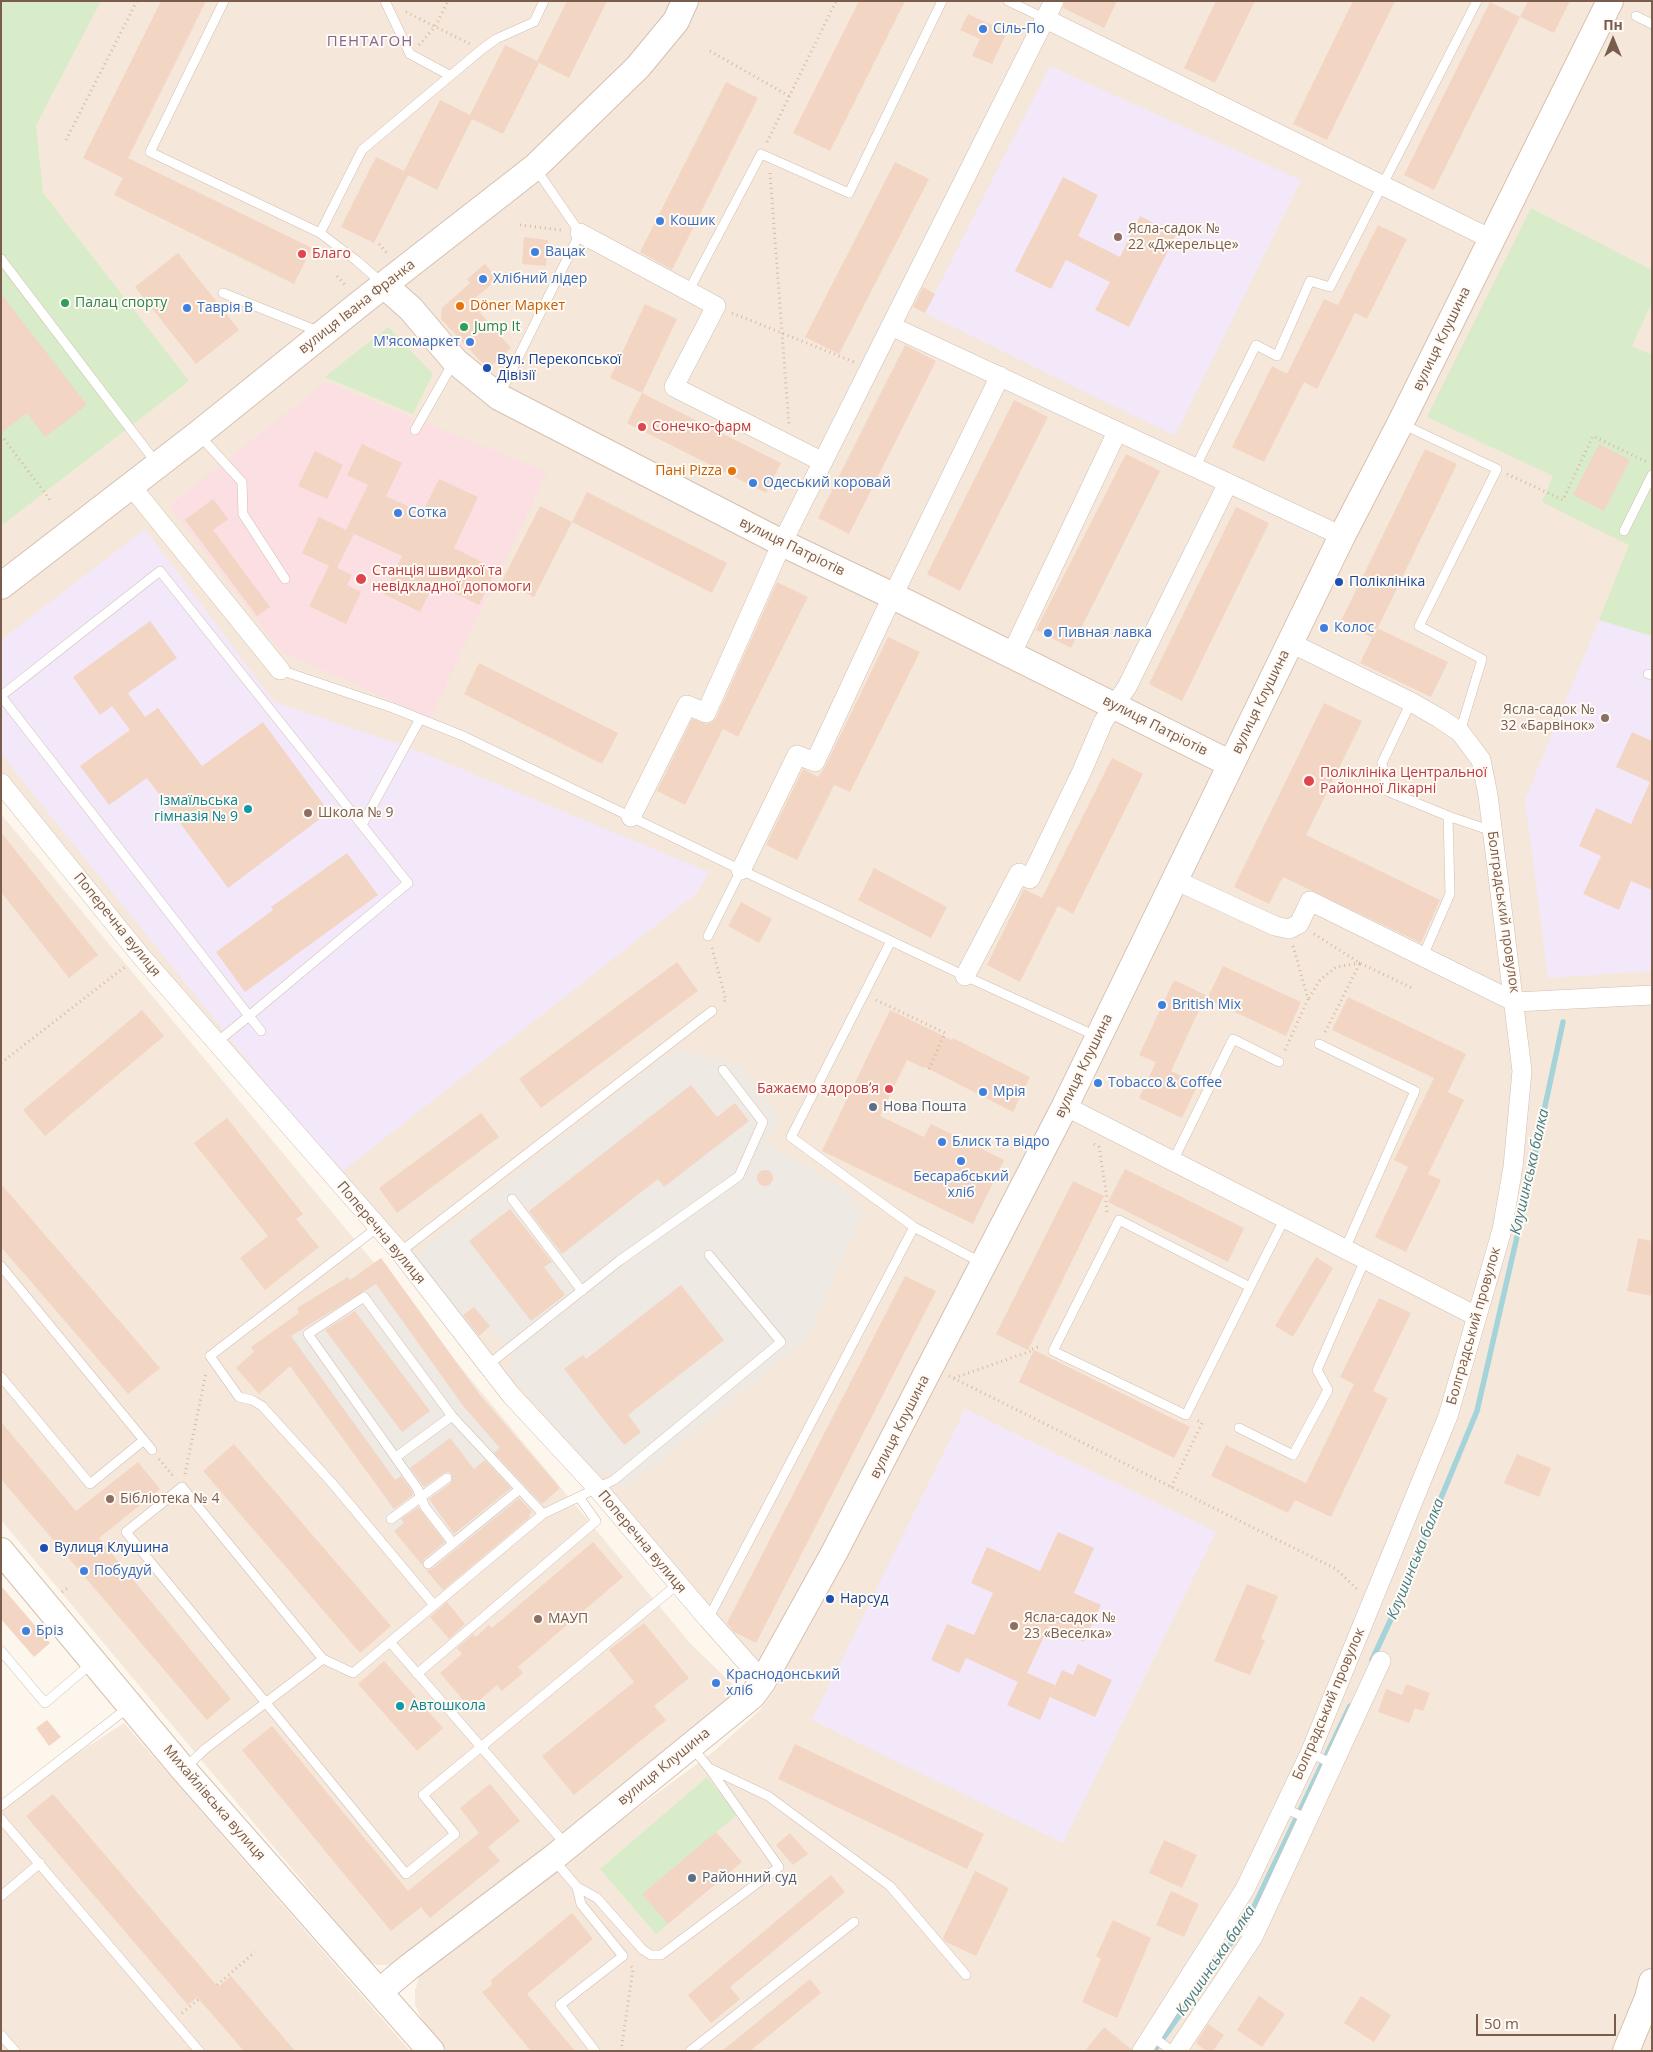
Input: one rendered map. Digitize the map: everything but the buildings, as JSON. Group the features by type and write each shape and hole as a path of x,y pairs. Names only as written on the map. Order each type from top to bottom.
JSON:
{"street":[{"name":"вулиця Івана Франка","path":"1,586 198,434 323,333 535,167 638,68 676,21 685,1"},
{"path":"631,817 686,705 706,713 782,543 1054,1"},
{"name":"вулиця Клушина","path":"380,1991 560,1852 752,1696 763,1680 834,1553 1065,1106 1342,536 1400,424 1610,1"},
{"path":"1046,19 1491,239"},
{"path":"580,233 716,306 674,387 823,462"},
{"name":"вулиця Патріотів","path":"384,285 411,309 455,360 499,397 782,543 1115,705 1231,764"},
{"path":"891,326 1342,536"},
{"path":"741,870 797,755 815,762 1000,376"},
{"path":"1011,655 1117,432"},
{"path":"965,976 1019,873 1030,879 1082,772 1103,722 1127,687 1228,483"},
{"path":"131,486 280,670"},
{"name":"Болградський провулок","path":"1150,2042 1230,1924 1245,1890 1297,1814 1322,1759 1372,1602 1448,1416 1502,1230 1514,1167 1522,1071 1488,794 1480,760 1460,732 1411,702 1291,643"},
{"name":"Поперечна вулиця","path":"1,783 140,955 400,1252 511,1395 597,1488 708,1619 763,1680"},
{"path":"1175,880 1275,926 1294,926 1310,902 1515,1002 1652,995"},
{"path":"1065,1106 1476,1316"},
{"name":"Михайлівська вулиця","path":"1,1551 15,1574 94,1661 183,1769 380,1991 430,2051"},
{"name":"Болградський провулок","path":"1172,2050 1250,1935 1297,1814 1322,1759 1381,1661"},
{"path":"1626,2051 1648,1998 1652,1982"}],"lane":[{"path":"224,1 150,152 320,233 357,261 384,285"},
{"path":"320,233 362,150 481,50 496,39 534,22 544,1"},
{"path":"688,292 765,155 849,193 942,1"},
{"path":"1008,1 1046,19"},
{"path":"1195,468 1256,345 1277,356 1310,281 1330,287 1477,1"},
{"path":"385,2 410,54 449,75"},
{"path":"1636,16 1652,24"},
{"path":"499,397 580,233 535,167"},
{"path":"1,258 158,465"},
{"path":"223,293 323,333"},
{"path":"415,430 455,360"},
{"path":"1400,424 1497,469 1419,626 1482,659 1460,732"},
{"path":"198,434 242,482 243,514 285,579"},
{"path":"1624,531 1652,475"},
{"path":"216,1042 249,1016 408,883 160,571 1,696 249,1016 261,1031"},
{"path":"280,670 420,719 462,736 891,941 1098,1037"},
{"path":"1411,702 1382,763 1387,791 1448,816 1492,831"},
{"path":"362,825 420,719"},
{"path":"1423,956 1450,894 1448,816"},
{"path":"708,936 741,870"},
{"path":"891,941 791,1138 914,1227 984,1265"},
{"path":"400,1252 712,1011"},
{"path":"1172,1161 1233,1039 1279,1062"},
{"path":"1319,1044 1415,1091 1345,1249"},
{"path":"488,1365 619,1261 739,1176 764,1122 723,1070"},
{"path":"512,1199 582,1290"},
{"path":"1250,1287 1119,1220 1053,1351 1186,1415 1285,1218"},
{"path":"378,1227 210,1356 239,1397 252,1400 262,1406 327,1477 434,1605"},
{"path":"708,1619 914,1227"},
{"path":"678,1584 423,1795 455,1834 406,1874 265,1705 126,1532 182,1487 323,1659 353,1673 543,1514 614,1480 781,1342 709,1255"},
{"path":"1239,1428 1293,1456 1328,1390 1317,1370 1365,1260"},
{"path":"1,1266 152,1450"},
{"path":"453,1543 425,1507 417,1488 308,1334 364,1297 452,1416 543,1514"},
{"path":"1,1376 90,1484 144,1440"},
{"path":"396,1457 452,1416"},
{"path":"391,1519 447,1478"},
{"path":"428,1564 520,1490"},
{"path":"417,1674 596,1521 579,1497"},
{"path":"390,1642 481,1747 560,1852 578,1887 581,1904 623,1956 560,2005 595,2051"},
{"path":"1,1651 45,1703 94,1661"},
{"path":"183,1769 323,1659"},
{"path":"1,1806 131,1705"},
{"path":"578,1887 597,1898 643,1950 651,1955 661,1955 779,1867 709,1768 690,1745"},
{"path":"709,1768 768,1796 890,1886 966,1975"},
{"path":"1,1819 199,2051"},
{"path":"1,1896 40,1863"},
{"path":"690,2051 854,1922"},
{"path":"1230,1924 1250,1935"},
{"path":"1,2035 15,2051"},
{"path":"1150,2042 1172,2050"}],"path":[{"path":"66,140 137,1"},
{"path":"410,54 436,27 448,1"},
{"path":"791,446 783,333 765,155 789,96 836,1"},
{"path":"385,2 481,50"},
{"path":"710,51 789,96"},
{"path":"520,225 580,233"},
{"path":"716,306 870,369"},
{"path":"1497,469 1563,500 1593,436 1652,464"},
{"path":"4,439 50,500"},
{"path":"1294,926 1360,963 1412,988"},
{"path":"1294,926 1308,999"},
{"path":"708,936 726,1000 712,1011"},
{"path":"1,1063 140,955"},
{"path":"1279,1062 1308,999 1320,980 1336,967 1360,963"},
{"path":"1319,1044 1360,963"},
{"path":"864,994 946,1033 929,1068"},
{"path":"1091,1142 1099,1147 1107,1198"},
{"path":"954,1378 1031,1351"},
{"path":"182,1487 210,1356"},
{"path":"931,1367 1336,1569 1372,1602"},
{"path":"1171,1487 1202,1423 1186,1415"},
{"path":"152,1450 182,1487"},
{"path":"62,1592 69,1587"},
{"path":"216,1984 255,1952"},
{"path":"621,2051 633,1969 623,1956"},
{"path":"174,2021 199,1999"}],"shaded area":[{"path":"1,1 1652,1 1652,2051 447,2051 424,2023 415,2005 415,1990 422,1968 713,1752 760,1710 777,1686 1055,1126 763,1665 708,1619 614,1501 1,783 1,586 150,470 1,567"},
{"name":"Ясла-садок № 22 «Джерельце»","path":"1050,66 1301,180 1175,436 925,313"},
{"name":"Станція швидкої та невідкладної допомоги","path":"326,382 547,472 430,718 282,652 169,506"},
{"name":"Школа № 9","path":"145,529 274,702 408,747 709,872 697,893 339,1174 1,754 1,640"},
{"name":"Ясла-садок № 32 «Барвінок»","path":"1599,620 1652,636 1652,971 1548,978 1525,800"},
{"path":"1,814 690,1643 742,1694 397,1965 377,1965 369,1961 1,1520"},
{"path":"675,1049 741,1065 780,1119 765,1142 849,1192 863,1212 807,1339 628,1487 619,1486 608,1473 591,1472 509,1373 513,1354 490,1327 478,1336 420,1266 420,1249"},
{"path":"381,1258 480,1395 560,1488 529,1515 531,1517 443,1590 380,1514 391,1506 268,1335 300,1313 297,1308"},
{"name":"Ясла-садок № 23 «Веселка»","path":"965,1409 1216,1532 1063,1843 812,1720"},
{"path":"124,1723 410,2051 1,2051 1,1803"}],"green space":[{"name":"Палац спорту","path":"1,1 101,1 36,125 43,193 189,381 1,526"},
{"path":"1531,208 1652,270 1652,302 1632,346 1652,355 1652,636 1599,620 1629,545 1542,502 1553,476 1427,417"},
{"path":"388,327 433,374 413,414 325,377"},
{"path":"707,1777 737,1815 643,1893 668,1924 656,1934 600,1869"}],"waterway":[{"name":"Клушинська балка","path":"1372,1660 1391,1619 1477,1411 1519,1228 1563,1022"},
{"name":"Клушинська балка","path":"1154,2051 1248,1919 1350,1706"}],"place":[{"name":"Сіль-По","path":"983,29"},
{"name":"Кошик","path":"660,221"},
{"name":"Ясла-садок № 22 «Джерельце»","path":"1118,237"},
{"name":"Вацак","path":"535,252"},
{"name":"Благо","path":"302,254"},
{"name":"Хлібний лідер","path":"483,279"},
{"name":"Палац спорту","path":"65,303"},
{"name":"Döner Маркет","path":"460,306"},
{"name":"Таврія В","path":"187,308"},
{"name":"Jump It","path":"464,327"},
{"name":"М'ясомаркет","path":"470,342"},
{"name":"Вул. Перекопської Дівізії","path":"487,368"},
{"name":"Сонечко-фарм","path":"642,427"},
{"name":"Пані Pizza","path":"732,471"},
{"name":"Одеський коровай","path":"753,483"},
{"name":"Сотка","path":"398,513"},
{"name":"Станція швидкої та невідкладної допомоги","path":"361,579"},
{"name":"Поліклініка","path":"1339,582"},
{"name":"Колос","path":"1324,628"},
{"name":"Пивная лавка","path":"1048,633"},
{"name":"Ясла-садок № 32 «Барвінок»","path":"1605,718"},
{"name":"Поліклініка Центральної Районної Лікарні","path":"1309,781"},
{"name":"Ізмаїльська гімназія № 9","path":"248,809"},
{"name":"Школа № 9","path":"308,813"},
{"name":"British Mix","path":"1162,1005"},
{"name":"Tobacco & Coffee","path":"1098,1083"},
{"name":"Бажаємо здоровʼя","path":"889,1089"},
{"name":"Мрія","path":"983,1092"},
{"name":"Нова Пошта","path":"873,1107"},
{"name":"Блиск та відро","path":"942,1142"},
{"name":"Бесарабський хліб","path":"961,1161"},
{"name":"Бібліотека № 4","path":"110,1499"},
{"name":"Вулиця Клушина","path":"44,1548"},
{"name":"Побудуй","path":"84,1571"},
{"name":"Нарсуд","path":"830,1599"},
{"name":"МАУП","path":"538,1619"},
{"name":"Ясла-садок № 23 «Веселка»","path":"1014,1626"},
{"name":"Бріз","path":"26,1631"},
{"name":"Краснодонський хліб","path":"716,1683"},
{"name":"Автошкола","path":"400,1706"},
{"name":"Районний суд","path":"692,1878"}],"district":[{"name":"ПЕНТАГОН","path":"370,42"}]}
